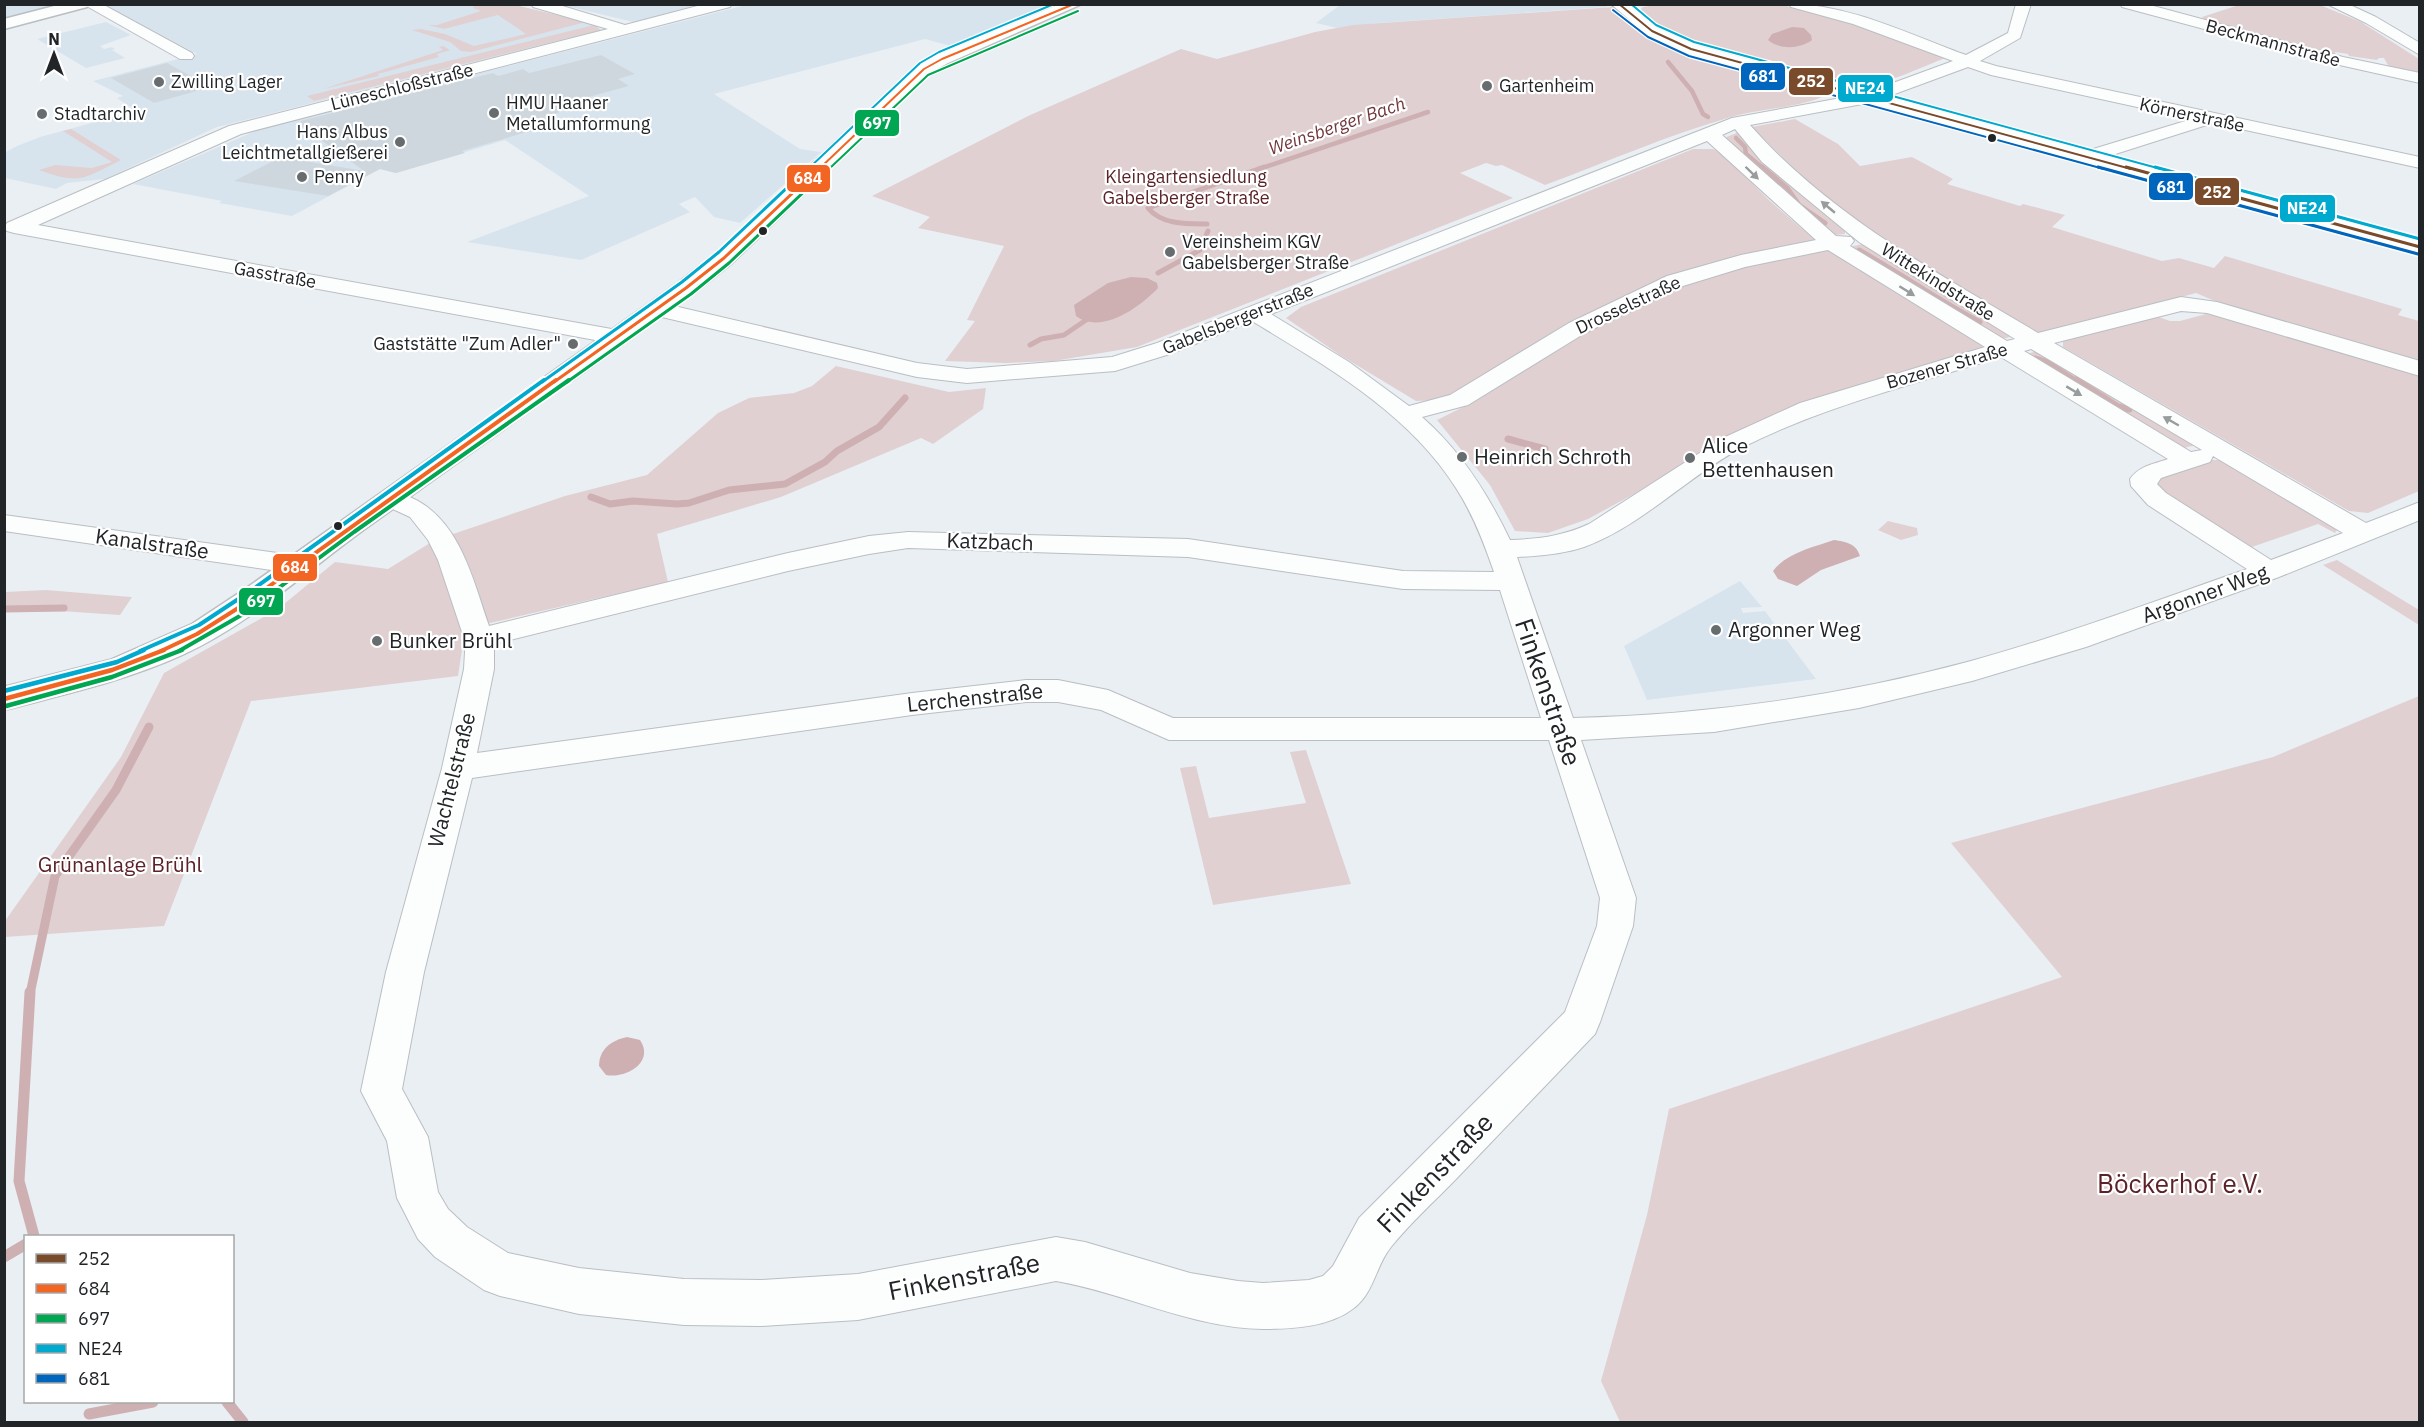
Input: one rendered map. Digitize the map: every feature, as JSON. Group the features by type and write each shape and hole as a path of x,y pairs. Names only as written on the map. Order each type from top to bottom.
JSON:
{"main road":[{"path":"4,24 82,4"},
{"path":"4,699 118,669 172,647 203,631 657,309 724,258 924,69 942,59 1075,4"},
{"path":"1618,4 1652,31 1691,49 2420,247"}],"street":[{"path":"90,4 186,56"},
{"path":"538,4 626,30"},
{"name":"Lüneschloßstraße","path":"11,226 235,130 725,4"},
{"name":"Körnerstraße","path":"1796,4 1858,21 1991,70 2420,163"},
{"name":"Gabelsbergerstraße","path":"657,309 906,367 967,376 1115,364 1165,348 1738,122 1867,98 1966,62 2016,35 2024,4"},
{"name":"Beckmannstraße","path":"2127,4 2341,61 2420,78"},
{"path":"2334,4 2371,20 2420,50"},
{"path":"2174,17 2204,7"},
{"path":"2371,20 2410,25"},
{"path":"2087,157 2210,119"},
{"name":"Wittekindstraße","path":"1738,122 1769,158 1866,238 2034,341 2365,534"},
{"name":"Wittekindstraße","path":"1709,133 1831,243 2188,461"},
{"name":"Gasstraße","path":"11,226 617,337"},
{"name":"Drosselstraße","path":"1406,414 1444,405 1467,396 1577,328 1682,279 1759,256 1866,238"},
{"name":"Bozener Straße","path":"1500,549 1542,547 1574,541 1599,530 1749,435 1809,408 2003,349 2181,304 2193,304 2420,369"},
{"name":"Finkenstraße","path":"381,1091 407,1137 418,1198 433,1224 451,1242 500,1274 542,1284 579,1291 684,1302 807,1301 858,1297 1056,1259 1085,1264 1190,1296 1238,1304 1293,1305 1327,1299 1340,1292 1349,1282 1374,1233 1581,1023 1615,926 1618,898 1500,549 1483,512 1465,481 1434,443 1406,414 1364,381 1254,313"},
{"path":"2222,450 2146,476 2143,479 2144,486 2157,499 2269,571"},
{"name":"Wachtelstraße","path":"381,1091 405,972 458,768 479,669 479,638 452,560 441,538 419,511 391,498"},
{"name":"Argonner Weg","path":"1561,729 1714,721 1870,694 1972,671 2075,640 2269,571 2420,510"},
{"name":"Kanalstraße","path":"4,523 299,565"},
{"name":"Katzbach","path":"479,638 788,562 869,545 908,540 1188,548 1403,580 1510,580"},
{"name":"Lerchenstraße","path":"458,768 912,704 1026,691 1058,691 1108,700 1169,729 1561,729"}],"shaded area":[{"path":"5,4 66,5 5,19"},
{"path":"1604,4 1607,7 1337,28 1316,23 1340,5"},
{"path":"106,5 515,5 594,25 601,30 217,127 105,179 67,183 56,189 5,178 4,153 17,146 40,137 136,111 117,98 123,96 93,81 197,54"},
{"path":"563,5 705,5 633,22"},
{"path":"746,5 1057,5 954,47 925,39 714,94 800,149 821,152 740,223 714,217 695,197 679,204 690,212 581,260 467,242 589,196 505,140 396,173 380,169 292,216 133,184 258,130"},
{"path":"106,22 131,35 100,46 104,49 112,47 115,49 112,50 125,58 86,68 37,39"},
{"path":"1792,27 1804,28 1811,35 1812,40 1802,45 1784,47 1768,40 1772,34"},
{"path":"1131,277 1147,278 1157,283 1158,288 1130,311 1108,321 1086,321 1076,316 1074,305 1108,283"},
{"path":"1834,540 1853,546 1860,556 1821,570 1797,586 1778,579 1773,571 1793,555"},
{"name":"Argonner Weg","path":"1740,581 1762,607 1741,608 1743,613 1765,611 1816,679 1647,700 1624,646"},
{"path":"627,1037 640,1040 644,1048 641,1062 622,1074 606,1075 599,1066 601,1055 607,1046"}],"green space":[{"path":"476,4 515,5 586,22 471,52 461,51 450,42 412,30 421,29 445,34 474,46 526,34 498,15 444,29 428,25 437,25 481,11 473,8"},
{"path":"1662,4 1783,5 1850,22 1945,58 1887,81 1852,86 1772,67 1675,34 1653,22 1641,9"},
{"path":"2239,5 2320,5 2361,22 2419,59 2419,73 2389,67 2384,58 2377,60 2335,52 2336,54 2209,23 2202,17"},
{"name":"Kleingartensiedlung Gabelsberger Straße","path":"1613,7 1637,26 1684,52 1825,95 1807,102 1741,114 1707,124 1545,185 1502,165 1486,163 1460,173 1513,198 1137,347 1054,361 1005,363 945,361 975,321 967,320 1004,246 918,228 930,217 872,196 1028,116 1181,49 1217,59 1315,32 1353,25"},
{"path":"594,25 601,30 314,101 307,96"},
{"path":"443,46 450,50 437,54 439,57 378,74 379,76 323,89 443,50 439,47"},
{"path":"1795,119 1838,144 1860,166 1912,157 1953,179 1947,184 2020,206 2023,204 2065,215 2052,227 2162,261 2179,258 2214,268 2225,256 2402,309 2398,315 2419,321 2419,364 2236,310 2196,293 2037,335 1870,232 1806,180 1752,127"},
{"path":"71,129 121,160 81,178 53,175 39,170 55,165 92,168 112,162 63,131"},
{"path":"1739,132 1790,183 1845,231 1845,234 1835,235 1724,138"},
{"path":"1693,149 1713,149 1722,154 1770,201 1816,241 1744,255 1682,273 1465,390 1440,400 1416,401 1340,355 1286,318 1301,307"},
{"path":"1863,244 2013,336 1999,340 1849,247"},
{"path":"1827,249 1988,347 1821,397 1715,444 1634,494 1588,519 1548,533 1515,531 1490,485 1437,420 1475,401 1604,322 1643,302 1713,273"},
{"path":"2206,314 2217,315 2419,374 2419,491 2368,513 2349,511 2063,347 2063,341 2156,316 2170,321 2180,321"},
{"path":"2042,350 2199,444 2177,450 2022,355"},
{"name":"Grünanlage Brühl","path":"836,366 949,392 986,388 983,409 933,444 921,438 781,497 657,534 668,582 465,630 458,676 251,701 164,926 5,937 5,921 121,757 164,673 278,609 335,562 388,569 430,543 453,534 565,496 647,475 718,413 749,398 794,393 812,386"},
{"path":"2211,460 2219,460 2338,528 2335,533 2318,524 2249,548 2160,493 2154,478"},
{"path":"1888,521 1917,528 1918,535 1901,540 1878,530"},
{"path":"2337,560 2419,610 2419,625 2323,565"},
{"path":"46,590 132,597 120,615 60,611 5,612 5,592"},
{"name":"Böckerhof e.V.","path":"2419,696 2419,1422 1620,1422 1601,1381 1647,1215 1669,1109 2062,977 1951,843 2273,757"},
{"path":"1306,750 1351,884 1213,905 1180,768 1196,766 1209,818 1306,803 1290,752"}],"building":[{"path":"601,55 635,74 618,79 629,86 585,98 533,126 537,129 396,173 380,169 328,196 234,181 281,157 364,171 300,125 303,124 300,121 493,73 498,76 523,69 529,73"},
{"name":"Zwilling Lager","path":"167,63 211,87 154,103 111,78"}],"waterway":[{"path":"1668,62 1692,91 1703,114 1708,117"},
{"name":"Weinsberger Bach","path":"1259,169 1428,112"},
{"path":"1736,138 1745,147 1746,154 1764,169"},
{"name":"Weinsberger Bach","path":"1207,224 1168,221 1160,218 1148,208 1264,167"},
{"path":"1762,167 1787,188 1799,205 1825,223"},
{"name":"Weinsberger Bach","path":"1158,273 1200,250 1208,231"},
{"path":"1859,250 1980,322"},
{"name":"Weinsberger Bach","path":"1030,345 1041,339 1064,335 1092,316"},
{"path":"2035,358 2048,362 2078,382"},
{"path":"2076,380 2118,407 2129,409"},
{"name":"Weinsberger Bach","path":"591,497 610,504 633,501 677,504 689,503 729,490 785,484 825,462 837,451 879,427 905,398"},
{"path":"1508,439 1545,449"},
{"name":"Weinsberger Bach","path":"4,609 64,608"},
{"path":"30,994 55,876 116,790 149,727"},
{"path":"30,992 19,1181 34,1235"},
{"path":"4,1257 24,1245"},
{"path":"89,1414 148,1403"},
{"path":"228,1403 243,1422"}],"transit line":[{"name":"NE24","path":"4,691 117,662 199,625 252,590 345,521 682,282 719,252 920,63 939,52 1054,4"},
{"name":"684","path":"4,699 90,677 132,663 173,646 221,620 686,288 724,258 924,69 942,59 1074,4"},
{"name":"252","path":"1619,4 1652,31 1691,49 2420,247"},
{"name":"NE24","path":"1631,4 1656,25 1694,42 2420,239"},
{"name":"681","path":"1613,10 1648,37 1689,56 2418,254"},
{"name":"697","path":"6,706 133,671 174,654 222,628 691,294 729,263 928,75 1078,11"}],"place":[{"name":"Zwilling Lager","path":"159,82"},
{"name":"Gartenheim","path":"1487,86"},
{"name":"HMU Haaner Metallumformung","path":"494,113"},
{"name":"Stadtarchiv","path":"42,114"},
{"name":"Hans Albus Leichtmetallgießerei","path":"400,142"},
{"name":"Penny","path":"302,177"},
{"name":"Vereinsheim KGV Gabelsberger Straße","path":"1170,252"},
{"name":"Gaststätte \"Zum Adler\"","path":"573,344"},
{"name":"Heinrich Schroth","path":"1462,457"},
{"name":"Alice Bettenhausen","path":"1690,458"},
{"name":"Argonner Weg","path":"1716,630"},
{"name":"Bunker Brühl","path":"377,641"}]}
